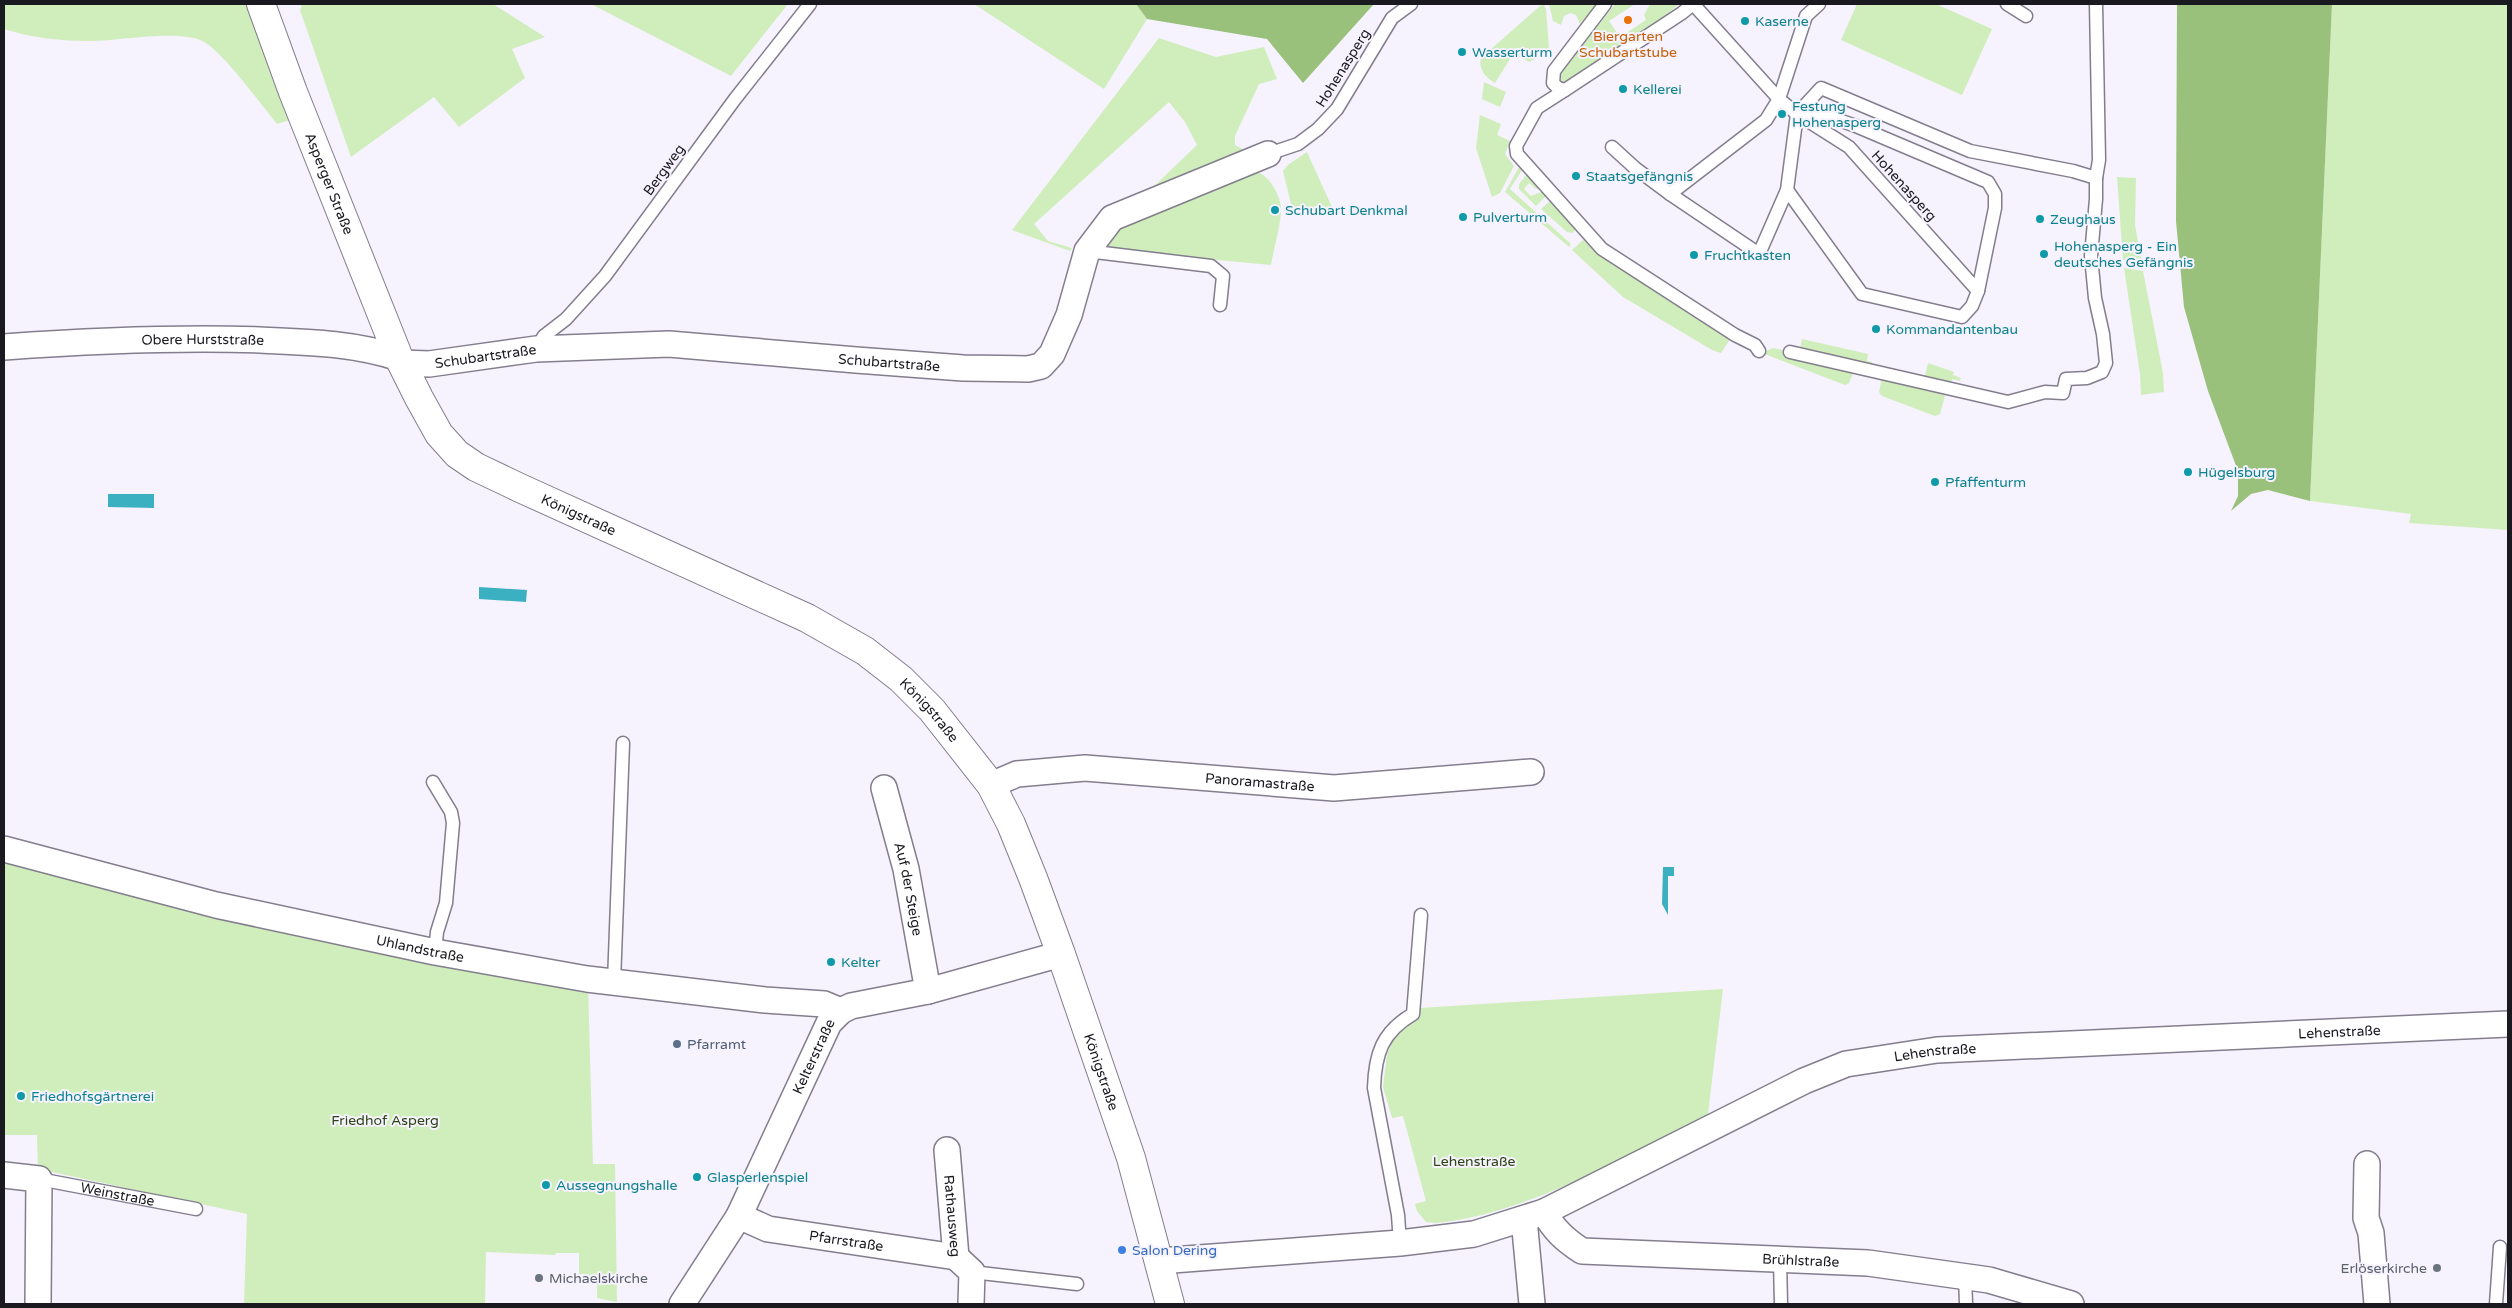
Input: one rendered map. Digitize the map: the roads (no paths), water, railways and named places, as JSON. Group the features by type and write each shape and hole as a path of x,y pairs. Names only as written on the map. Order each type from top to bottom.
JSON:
{"main road":[{"name":"Asperger Straße","path":"261,4 293,92 400,361"},
{"name":"Königstraße","path":"400,361 439,434 457,454 476,467 807,618 864,651 901,679 932,710 991,785 1014,833 1062,954 1130,1158 1170,1304"}],"street":[{"name":"Schubartstraße","path":"400,361 429,364 536,349 669,344 963,368 1028,369 1041,366 1052,354 1069,315 1086,251 1112,218 1268,154"},
{"name":"Obere Hurststraße","path":"4,347 91,341 223,339 316,342 375,350 400,361"},
{"name":"Panoramastraße","path":"991,785 1017,774 1085,768 1334,788 1532,772"},
{"name":"Auf der Steige","path":"884,788 904,859 928,991"},
{"name":"Uhlandstraße","path":"4,850 216,905 435,952 614,982 765,1000 824,1004 841,1011"},
{"name":"Kelterstraße","path":"682,1304 739,1216 829,1023 841,1011 851,1006 928,991 1062,954"},
{"name":"Lehenstraße","path":"1159,1261 1400,1243 1474,1234 1534,1215 1804,1081 1846,1064 1936,1050 2508,1024"},
{"name":"Rathausweg","path":"948,1150 971,1304"},
{"path":"2367,1164 2366,1218 2371,1233 2377,1304"},
{"name":"Weinstraße","path":"4,1175 38,1179"},
{"path":"38,1179 38,1304"},
{"name":"Brühlstraße","path":"1534,1215 1550,1224 1564,1240 1582,1252 1854,1261 1965,1276 2013,1286 2071,1304"},
{"path":"1532,1304 1534,1215"},
{"name":"Pfarrstraße","path":"739,1216 768,1228 964,1265"}],"lane":[{"name":"Bergweg","path":"536,349 544,336 566,319 605,276 735,99 810,4"},
{"name":"Hohenasperg","path":"1268,154 1298,144 1318,130 1337,109 1392,18 1411,4"},
{"path":"1565,90 1555,86 1552,75 1605,4"},
{"name":"Hohenasperg","path":"1759,351 1755,345 1735,335 1602,249 1517,154 1516,146 1536,108 1693,4 1779,99 1797,114 1848,147 1978,291"},
{"path":"1670,194 1766,120 1779,99 1806,16 1819,4"},
{"path":"2007,4 2026,16"},
{"path":"1790,352 2008,402 2044,392 2063,393 2066,379 2087,378 2102,372 2106,363 2103,334 2095,298 2091,256 2099,160 2096,4"},
{"path":"1612,147 1635,168 1670,194 1759,254 1787,190 1797,114 1821,88 1970,151 2073,171 2096,178"},
{"path":"1787,190 1862,294 1962,317 1972,306 1978,291 1996,194 1988,182 1856,126 1827,116 1797,114"},
{"path":"1086,251 1211,266 1223,276 1220,305"},
{"path":"614,982 622,743"},
{"path":"433,782 451,812 453,823 446,903 437,932 435,952"},
{"path":"1400,1243 1398,1215 1374,1088 1374,1069 1388,1032 1413,1014 1421,915"},
{"name":"Weinstraße","path":"38,1179 196,1209"},
{"path":"2496,1304 2500,1247"},
{"path":"1780,1260 1781,1304"},
{"name":"Pfarrstraße","path":"964,1265 1077,1284"},
{"path":"1965,1276 1966,1304"}],"water":[{"path":"108,494 154,494 154,508 108,507"},
{"path":"479,587 527,590 526,602 479,599"},
{"path":"1663,867 1674,867 1674,876 1668,876 1668,915 1662,904"}],"place":[{"name":"Biergarten Schubartstube","path":"1628,20"},
{"name":"Kaserne","path":"1745,21"},
{"name":"Wasserturm","path":"1462,52"},
{"name":"Kellerei","path":"1623,89"},
{"name":"Festung Hohenasperg","path":"1782,114"},
{"name":"Staatsgefängnis","path":"1576,176"},
{"name":"Schubart Denkmal","path":"1275,210"},
{"name":"Pulverturm","path":"1463,217"},
{"name":"Zeughaus","path":"2040,219"},
{"name":"Hohenasperg - Ein deutsches Gefängnis","path":"2044,254"},
{"name":"Fruchtkasten","path":"1694,255"},
{"name":"Kommandantenbau","path":"1876,329"},
{"name":"Hügelsburg","path":"2188,472"},
{"name":"Pfaffenturm","path":"1935,482"},
{"name":"Kelter","path":"831,962"},
{"name":"Pfarramt","path":"677,1044"},
{"name":"Friedhofsgärtnerei","path":"21,1096"},
{"name":"Glasperlenspiel","path":"697,1177"},
{"name":"Aussegnungshalle","path":"546,1185"},
{"name":"Salon Dering","path":"1122,1250"},
{"name":"Erlöserkirche","path":"2437,1268"},
{"name":"Michaelskirche","path":"539,1278"}],"park label":[{"name":"Friedhof Asperg","path":"385,1120"}]}
